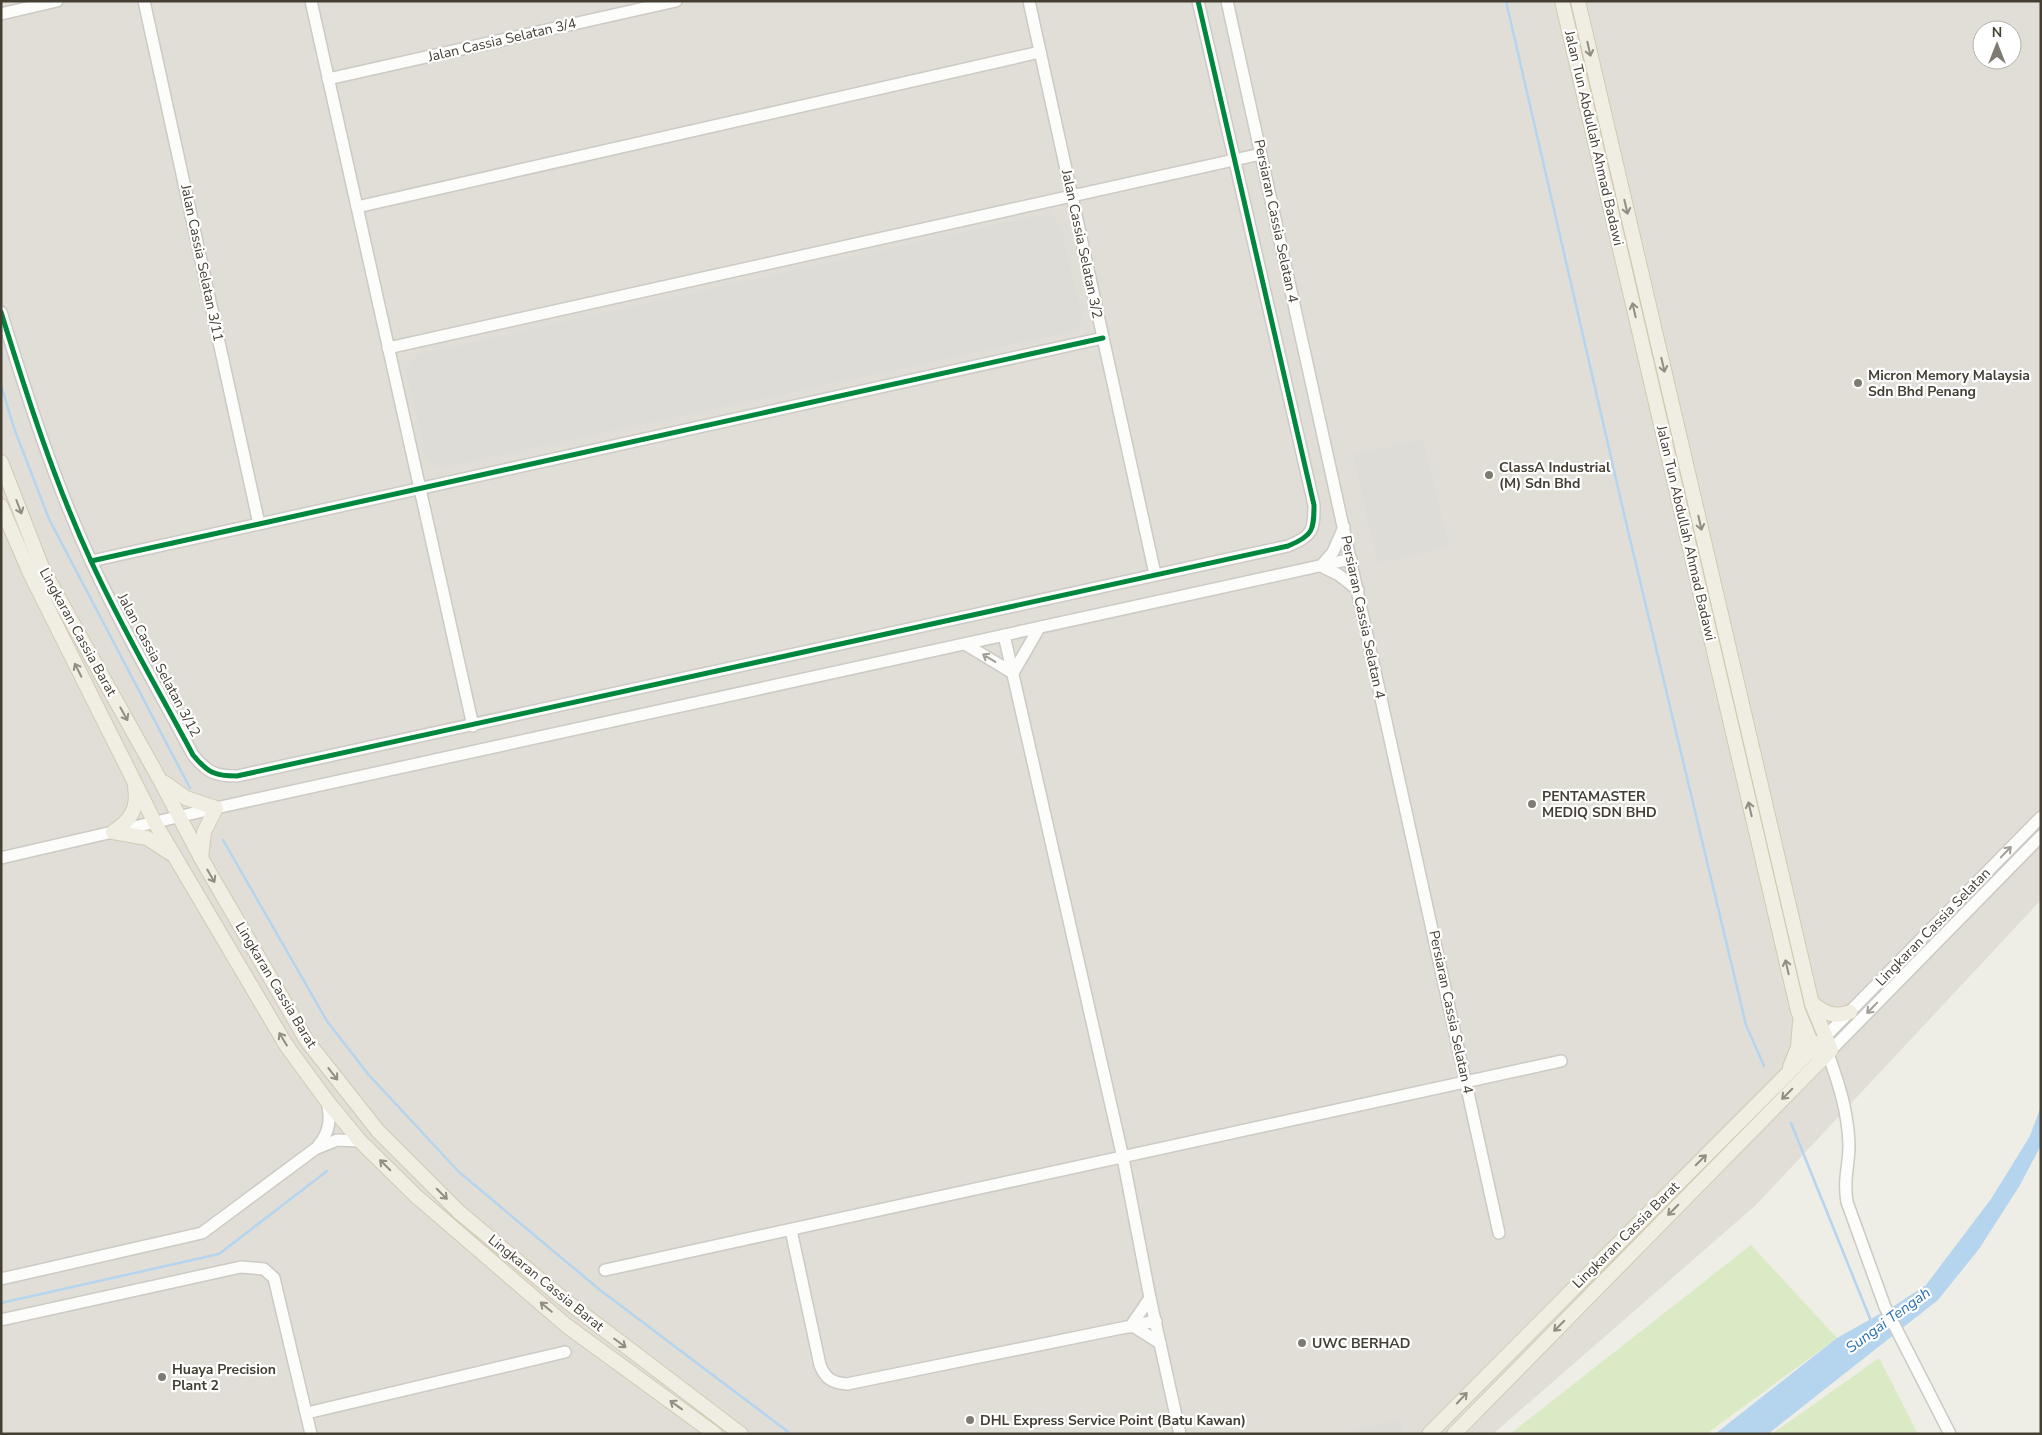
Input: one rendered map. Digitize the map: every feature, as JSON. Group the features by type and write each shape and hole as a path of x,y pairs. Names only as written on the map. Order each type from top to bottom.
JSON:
{"main road":[{"name":"Jalan Tun Abdullah Ahmad Badawi","path":"1562,1 1799,1015 1813,1047 1827,1055"},
{"name":"Jalan Tun Abdullah Ahmad Badawi","path":"1578,1 1812,1003 1824,1037 1827,1055"},
{"name":"Lingkaran Cassia Barat","path":"1,462 43,570 160,780 200,858 307,1042 378,1130 459,1212 561,1297 741,1434"},
{"name":"Lingkaran Cassia Barat","path":"1,506 30,573 155,823 286,1045 327,1101 360,1140 416,1196 567,1326 715,1434"},
{"path":"1724,697 1732,703 1737,702 1741,697"},
{"path":"160,780 186,798 216,808 204,832 200,858"},
{"path":"113,832 126,824 134,812 137,797 134,783"},
{"path":"113,832 147,838 162,846 175,857"},
{"path":"1812,1003 1823,1012 1832,1015 1850,1012"},
{"path":"1788,1072 1799,1038 1799,1015"},
{"name":"Lingkaran Cassia Barat","path":"1429,1434 1824,1037"},
{"name":"Lingkaran Cassia Barat","path":"1454,1434 1827,1055"}],"street":[{"path":"1,14 57,1"},
{"name":"Jalan Cassia Selatan 3/11","path":"144,1 259,524"},
{"path":"311,1 473,726"},
{"name":"Jalan Cassia Selatan 3/4","path":"328,79 676,1"},
{"name":"Jalan Cassia Selatan 3/2","path":"1029,1 1155,574"},
{"name":"Jalan Cassia Selatan 3/12","path":"1,312 21,376 57,478 91,562 193,755 204,769 220,776 237,776 473,726 1288,546 1304,540 1314,527 1314,505 1233,160 1198,1"},
{"name":"Persiaran Cassia Selatan 4","path":"1228,1 1499,1232"},
{"path":"357,207 1040,52"},
{"path":"388,348 1261,154"},
{"path":"91,562 1103,338"},
{"path":"1320,566 1333,552 1344,527"},
{"path":"1,858 180,818 216,808 1351,559"},
{"path":"1320,566 1339,575 1358,590"},
{"path":"1013,672 1039,628"},
{"path":"1004,635 1123,1158 1150,1298 1180,1434"},
{"path":"965,644 1013,672"},
{"name":"Lingkaran Cassia Selatan","path":"1824,1037 2041,816"},
{"name":"Lingkaran Cassia Selatan","path":"1827,1055 2041,836"},
{"path":"1827,1055 1843,1095 1849,1147 1844,1184 1848,1202 1885,1307 1950,1434"},
{"path":"606,1270 1561,1061"},
{"path":"1,1279 202,1233 315,1149 324,1139 329,1127 330,1114 327,1101"},
{"path":"315,1149 337,1140 360,1140"},
{"path":"791,1230 820,1365 823,1374 837,1384 847,1384 1156,1322"},
{"path":"1,1320 241,1267 264,1269 274,1278 311,1434"},
{"path":"1132,1327 1150,1298"},
{"path":"1132,1327 1160,1343"},
{"path":"306,1413 564,1352"}],"shaded area":[{"path":"1,1 2041,1 2041,900 1756,1205 1493,1434 1,1434"},
{"path":"1049,213 1060,224 1083,320 1074,331 440,468 427,460 405,370 416,355"},
{"path":"1423,439 1449,547 1378,563 1353,455"},
{"path":"1399,1420 1403,1434 1340,1434"}],"green space":[{"path":"1751,1245 1837,1338 1706,1434 1510,1434"},
{"path":"1879,1358 1918,1434 1772,1434"}],"water":[{"name":"Sungai Tengah","path":"2041,1106 2041,1145 2020,1185 1979,1249 1938,1300 1768,1434 1715,1434 1837,1338 1894,1306 1926,1285 1991,1199 2030,1136"}],"waterway":[{"path":"1506,1 1625,518 1746,1025 1764,1066"},
{"path":"1,385 14,428 49,519 190,788"},
{"path":"223,840 327,1021 368,1074 459,1172 600,1290 791,1434"},
{"name":"Sungai Tengah","path":"1791,1123 1871,1321"},
{"path":"1,1303 219,1254 327,1171"}],"cycle path":[{"path":"1,312 53,469 103,586 127,635 193,755 208,770 217,774 237,776 1288,546 1303,539 1310,531 1314,505 1198,1"},
{"path":"91,561 1103,338"}],"place":[{"name":"Micron Memory Malaysia Sdn Bhd Penang","path":"1858,383"},
{"name":"ClassA Industrial (M) Sdn Bhd","path":"1489,475"},
{"name":"PENTAMASTER MEDIQ SDN BHD","path":"1532,804"},
{"name":"UWC BERHAD","path":"1302,1343"},
{"name":"Huaya Precision Plant 2","path":"162,1377"},
{"name":"DHL Express Service Point (Batu Kawan)","path":"970,1420"}]}
